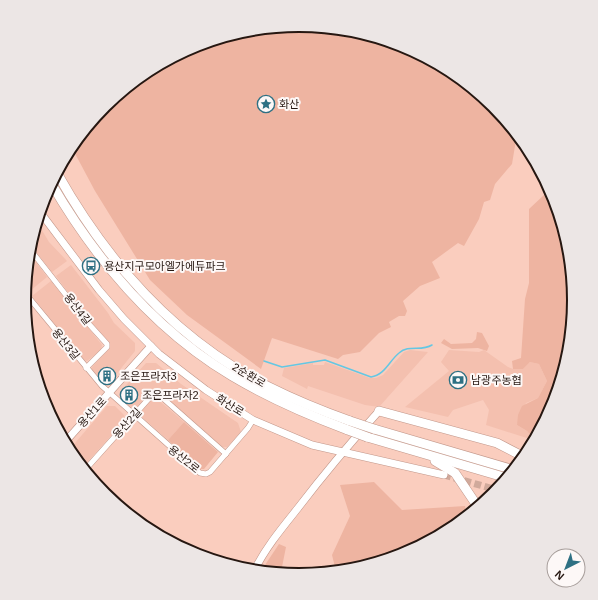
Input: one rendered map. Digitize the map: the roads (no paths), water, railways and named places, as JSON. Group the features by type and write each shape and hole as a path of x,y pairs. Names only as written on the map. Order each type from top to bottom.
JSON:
{"highway":[{"name":"2순환로","path":"60,179 89,226 111,256 138,287 169,318 196,340 233,366 268,386 349,425 367,437 501,476"},
{"name":"2순환로","path":"55,189 102,260 126,287 174,333 202,356 245,383 297,410 349,425 374,429 508,468"},
{"path":"379,411 497,443 518,455"},
{"path":"386,442 429,459 455,473 475,502"}],"main road":[{"name":"화산로","path":"44,217 99,290 151,346 206,390 253,420 312,444 444,474"},
{"name":"용산1로","path":"69,437 151,346"},
{"path":"257,565 271,542 343,451 379,411"}],"street":[{"name":"용산4길","path":"35,255 88,323 107,344 107,347 86,368"},
{"name":"용산3길","path":"31,300 86,368 109,393"},
{"name":"용산2로","path":"109,393 202,474 210,472 248,428 253,420"},
{"name":"용산2길","path":"88,466 152,395 157,393 226,454"}],"waterway":[{"path":"264,361 282,367 325,360 371,377 380,374 403,350 411,348 424,348 432,345"}],"tunnel":[{"path":"444,475 491,488"}],"place":[{"name":"화산","path":"266,104"},
{"name":"용산지구모아엘가에듀파크","path":"91,266"},
{"name":"조은프라자3","path":"107,376"},
{"name":"남광주농협","path":"458,380"},
{"name":"조은프라자2","path":"129,395"}]}
